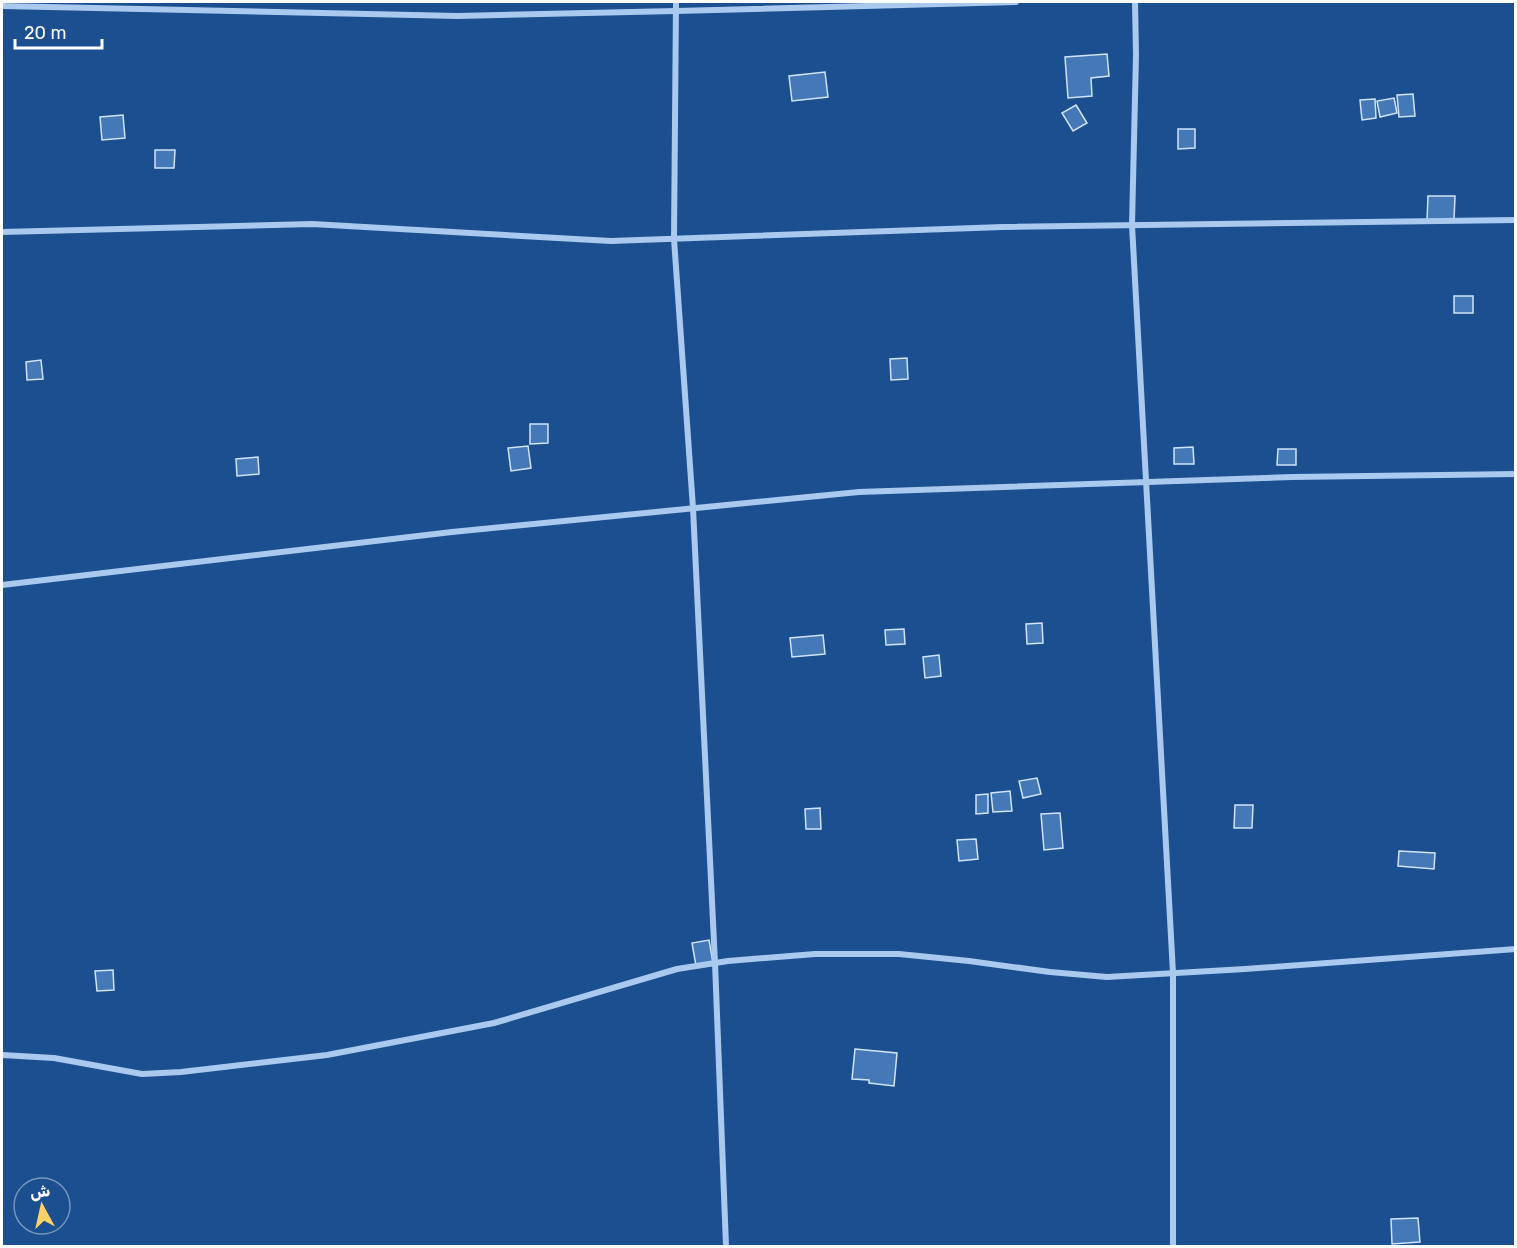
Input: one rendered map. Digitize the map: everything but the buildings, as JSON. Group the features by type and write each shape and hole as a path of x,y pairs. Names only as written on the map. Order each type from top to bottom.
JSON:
{"street":[{"path":"676,2 674,239 693,508 726,1246"},
{"path":"2,6 458,16 1016,2"},
{"path":"1135,2 1132,225 1173,973 1173,1246"},
{"path":"2,232 312,224 611,241 1003,227 1515,220"},
{"path":"2,585 452,532 859,492 1292,477 1515,474"},
{"path":"2,1055 54,1058 142,1074 181,1072 327,1055 494,1023 677,969 728,961 815,954 899,954 1107,977 1515,949"}]}
